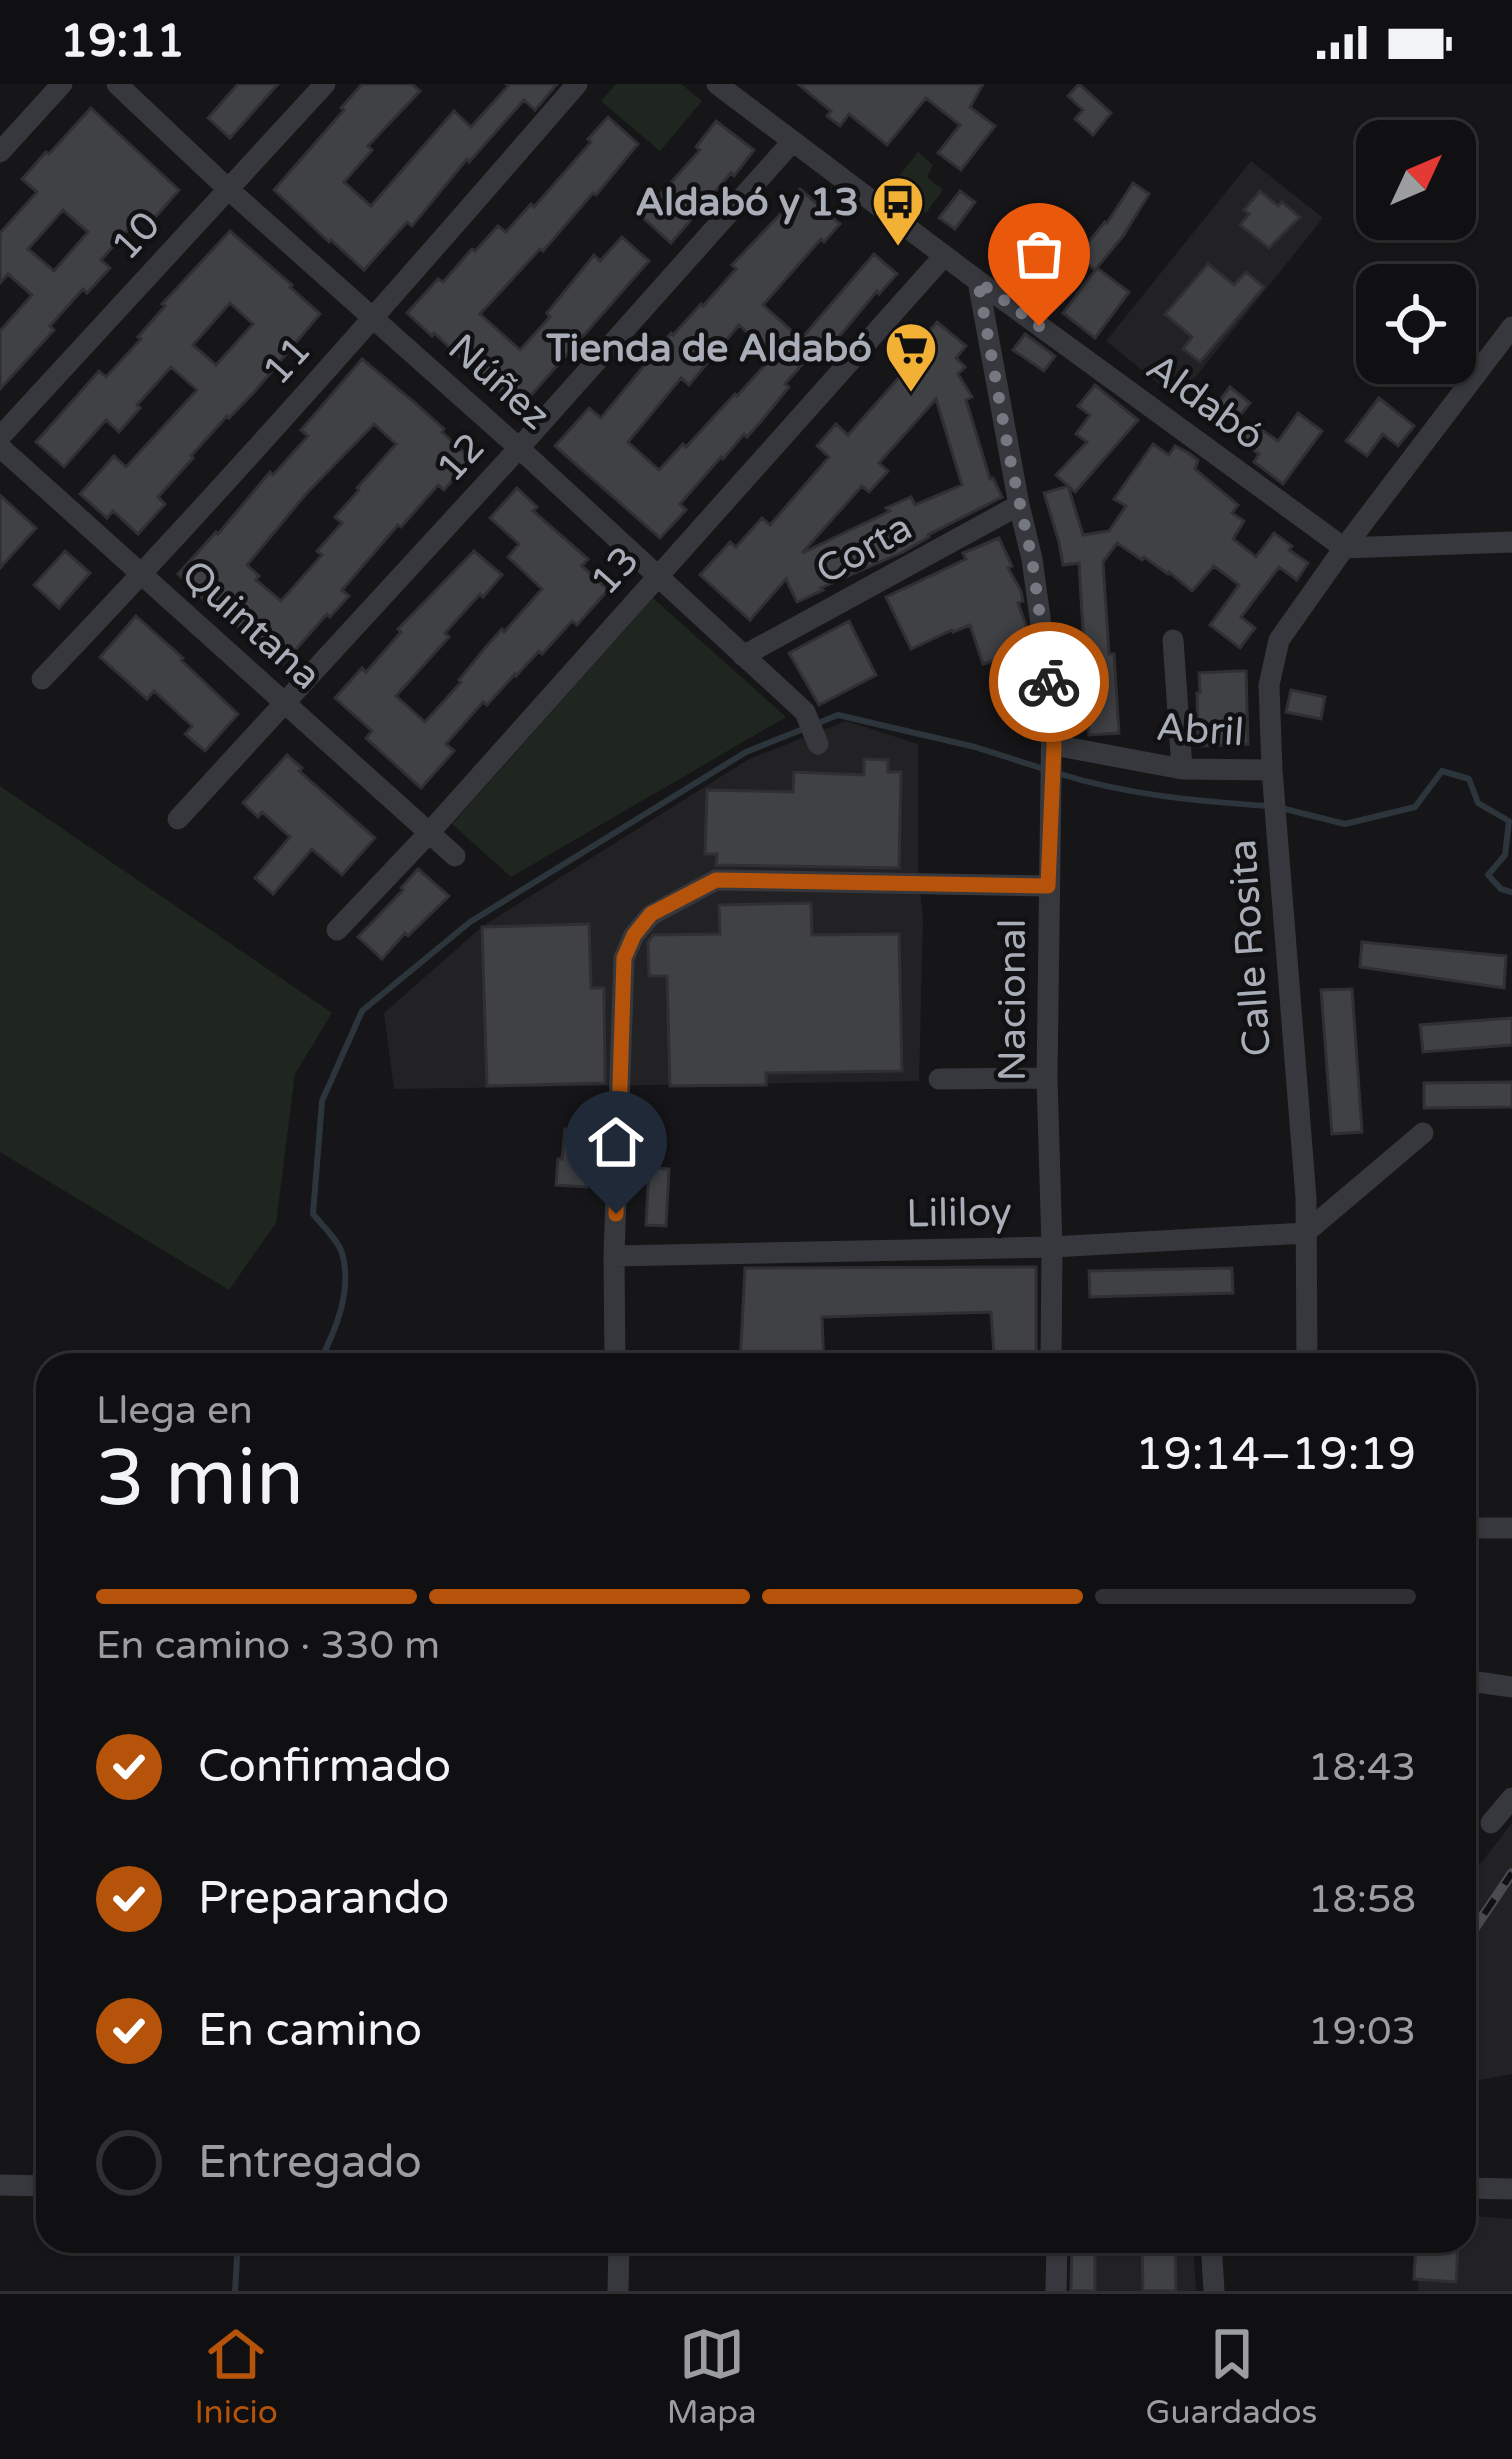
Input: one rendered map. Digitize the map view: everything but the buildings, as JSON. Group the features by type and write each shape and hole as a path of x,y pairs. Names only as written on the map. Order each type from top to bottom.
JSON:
{"street":[{"path":"0,152 62,84"},
{"name":"Núñez","path":"117,84 806,712 818,744"},
{"name":"10","path":"0,437 325,84"},
{"name":"11","path":"43,679 374,319 577,84"},
{"name":"Aldabó","path":"717,84 1343,548"},
{"name":"12","path":"178,819 792,142"},
{"name":"13","path":"337,930 944,256"},
{"name":"Nacional","path":"978,281 1032,559 1052,705 1047,1078 1051,1353"},
{"name":"Calle Rosita","path":"1307,1353 1306,1198 1269,685 1279,640 1512,327"},
{"name":"Quintana","path":"0,447 454,856"},
{"name":"Corta","path":"743,656 1019,505"},
{"path":"1343,548 1512,542"},
{"path":"1173,640 1182,769"},
{"name":"Abril","path":"1053,752 1273,781"},
{"path":"615,1353 624,958 651,914 716,880 1048,886"},
{"path":"938,1079 1047,1078"},
{"path":"1305,1233 1423,1133"},
{"name":"Lililoy","path":"614,1256 1052,1247 1305,1233"},
{"path":"1476,1528 1512,1528"},
{"path":"1476,1682 1512,1687"},
{"path":"1492,1823 1512,1798"},
{"path":"0,2185 36,2186"},
{"path":"1476,2188 1512,2189"},
{"path":"618,2291 619,2253"},
{"path":"1056,2291 1057,2253"},
{"path":"1212,2253 1214,2291"}],"shaded area":[{"path":"616,84 681,84 702,101 660,151 601,101"},
{"path":"918,152 933,165 927,177 943,190 926,213 892,185"},
{"path":"1251,161 1323,218 1178,399 1106,341"},
{"path":"653,598 786,717 511,877 452,824"},
{"path":"846,721 918,744 918,870 923,918 919,1081 394,1089 384,1013 483,926 749,759"},
{"path":"0,786 332,1013 295,1074 276,1223 229,1290 0,1152"},
{"path":"1512,1823 1512,2074 1476,2081 1476,1870"},
{"path":"1476,2216 1512,2219 1512,2291 1418,2291 1420,2253 1476,2253"},
{"path":"1073,2253 1194,2253 1196,2291 1074,2291"}],"waterway":[{"path":"323,1353 344,1296 345,1267 340,1248 313,1214 322,1101 362,1011 470,922 746,752 838,715 975,747 1044,769"},
{"path":"1281,808 1345,824 1415,807 1442,771 1469,779 1478,803 1509,821 1505,855 1488,875 1501,889 1512,892"},
{"path":"1057,773 1135,792 1268,806"},
{"path":"235,2291 237,2253"}],"railway":[{"path":"1476,1926 1512,1873"}],"way so far":[{"path":"1039,326 978,281 1032,559 1049,682"}],"place":[{"name":"Aldabó y 13","path":"898,248"},
{"name":"Tienda de Aldabó","path":"911,394"}],"route":[{"path":"616,1214 624,958 651,914 716,880 1048,886 1054,745 1049,682"}]}
